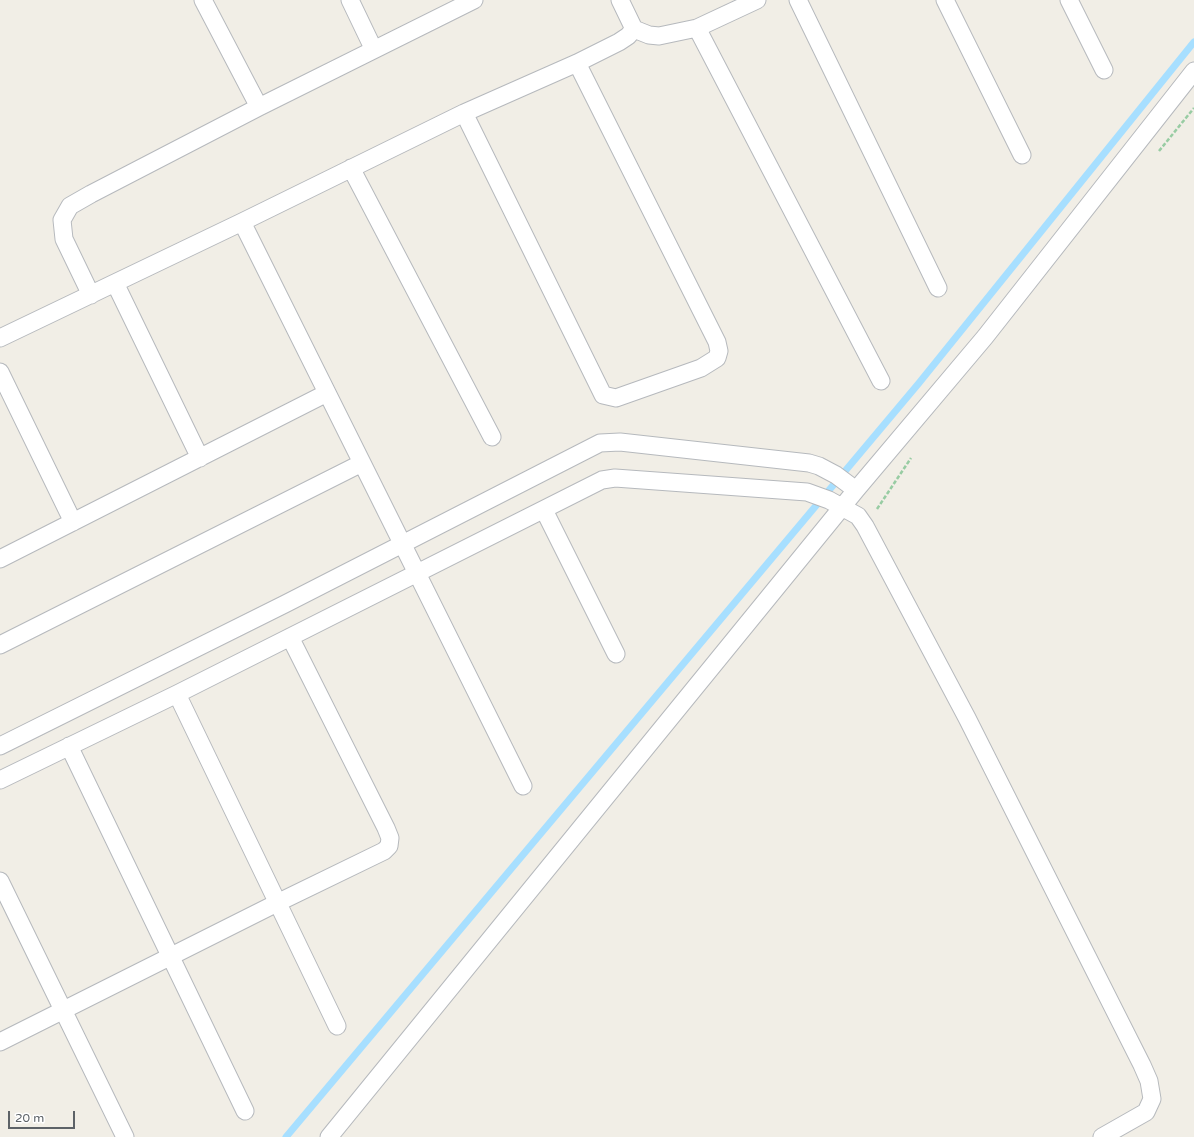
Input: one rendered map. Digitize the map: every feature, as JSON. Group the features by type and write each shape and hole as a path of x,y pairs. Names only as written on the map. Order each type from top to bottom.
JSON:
{"street":[{"path":"203,0 259,107"},
{"path":"350,0 374,48"},
{"path":"91,295 64,239 62,220 70,206 374,48 451,5 474,0"},
{"path":"620,0 634,29 649,35 659,36 697,28 757,0"},
{"path":"798,0 938,288"},
{"path":"945,0 1022,155"},
{"path":"1069,0 1104,70"},
{"path":"697,28 881,381"},
{"path":"0,338 242,222 464,113 577,63 619,42 628,36 634,29"},
{"path":"464,113 604,395 616,398 701,368 717,358 719,351 717,342 577,63"},
{"path":"329,1137 829,502 846,482 985,337 1194,72"},
{"path":"351,168 492,437"},
{"path":"242,222 523,786"},
{"path":"115,283 200,458"},
{"path":"0,372 73,522"},
{"path":"0,559 328,393"},
{"path":"0,746 591,447 605,442 620,442 809,463 819,466 846,482"},
{"path":"0,645 362,463"},
{"path":"0,780 177,694 602,480 615,478 799,491 829,502 858,516 865,526 967,718 1149,1081 1152,1099 1146,1112 1102,1137"},
{"path":"544,510 616,654"},
{"path":"0,1042 277,902 384,851 389,846 390,838 290,637"},
{"path":"177,694 337,1026"},
{"path":"69,746 245,1111"},
{"path":"0,881 125,1137"}],"waterway":[{"path":"286,1137 919,383 1194,42"}]}
